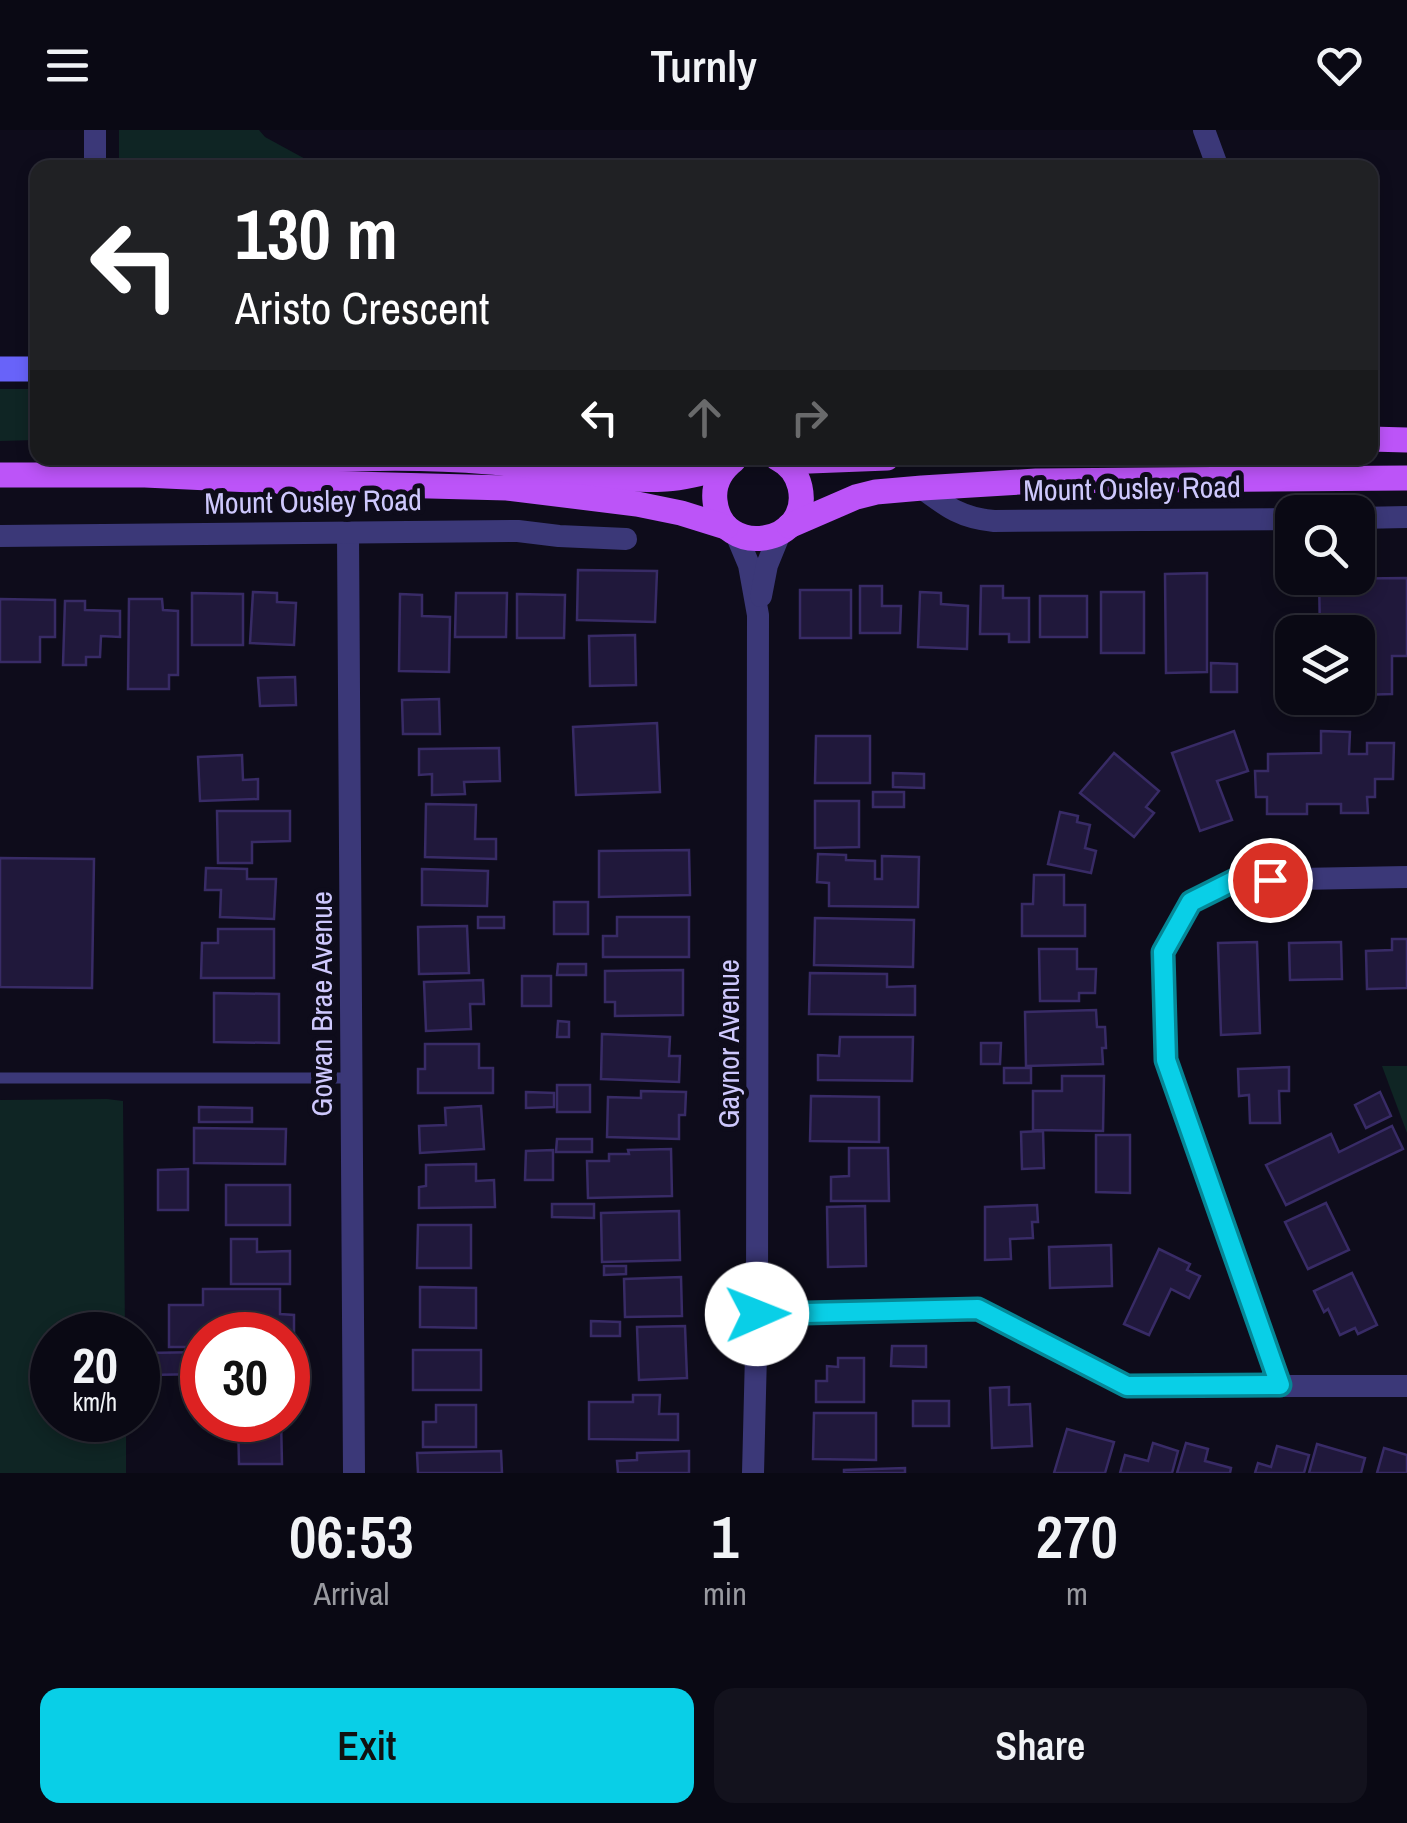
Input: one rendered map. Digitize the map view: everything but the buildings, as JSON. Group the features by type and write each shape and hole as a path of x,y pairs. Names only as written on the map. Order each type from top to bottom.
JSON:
{"main road":[{"path":"1378,440 1407,440"},
{"name":"Mount Ousley Road","path":"145,475 246,465"},
{"name":"Mount Ousley Road","path":"518,465 646,479 685,477 723,465"},
{"path":"729,465 718,478 714,492 715,506 731,530"},
{"path":"785,465 802,492 801,505 785,530"},
{"name":"Mount Ousley Road","path":"0,475 145,475 507,488 682,513 758,540 856,496 876,492 1036,481 1407,478"}],"street":[{"path":"95,130 95,160"},
{"path":"1204,130 1215,160"},
{"path":"0,369 30,369"},
{"name":"Mount Ousley Road","path":"922,488 954,512 994,522 1275,518"},
{"path":"1375,518 1407,517"},
{"name":"Gaynor Avenue","path":"731,530 749,565 758,614 757,1314 753,1473"},
{"name":"Gaynor Avenue","path":"758,614 767,566 785,530"},
{"name":"Mount Ousley Road","path":"0,536 518,531 626,539"},
{"name":"Gowan Brae Avenue","path":"348,534 354,1473"},
{"path":"1280,1385 1166,1060 1163,952 1191,902 1235,880 1407,877"},
{"path":"757,1314 978,1309 1127,1386 1407,1386"}],"lane":[{"path":"0,1078 351,1078"}],"green space":[{"path":"119,130 259,130 307,160 119,160"},
{"path":"0,389 30,389 30,440 0,441"},
{"path":"1382,1066 1407,1066 1407,1133"},
{"path":"0,1100 123,1101 125,1312 30,1312 30,1442 126,1442 126,1473 0,1473"}],"route":[{"path":"757,1314 978,1309 1127,1386 1280,1385 1166,1060 1163,952 1191,902 1235,880 1270,880"}]}
